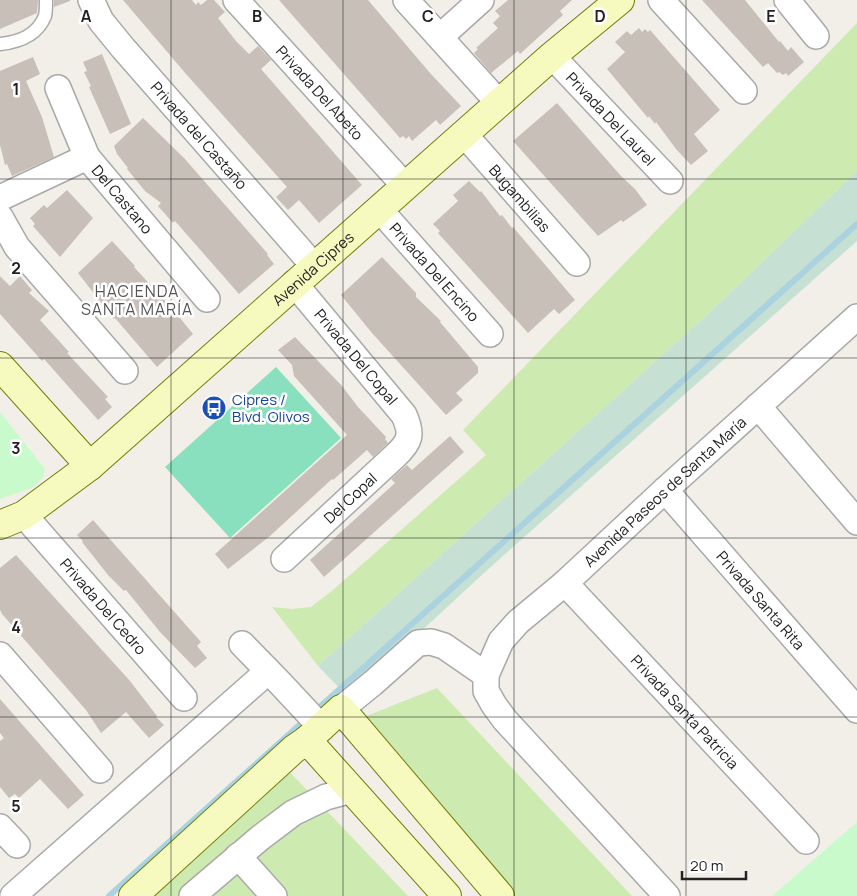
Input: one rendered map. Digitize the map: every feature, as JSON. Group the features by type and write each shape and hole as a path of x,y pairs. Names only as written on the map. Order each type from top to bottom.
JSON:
{"street":[{"name":"Privada del Castaño","path":"91,0 102,21 304,275"},
{"name":"Privada Del Abeto","path":"236,0 406,186"},
{"path":"406,0 499,103"},
{"path":"440,37 481,0"},
{"path":"661,0 744,91"},
{"path":"787,0 816,36"},
{"name":"Avenida Cipres","path":"12,520 90,466 613,2"},
{"name":"Privada Del Laurel","path":"552,56 670,181"},
{"name":"Del Castano","path":"58,88 87,157 206,299"},
{"name":"Bugambilias","path":"464,134 577,263"},
{"path":"0,198 87,157"},
{"name":"Privada Del Encino","path":"379,209 490,334"},
{"path":"0,217 17,248 125,371"},
{"name":"Privada Del Copal","path":"304,275 404,415 408,424 409,434"},
{"name":"Avenida Paseos de Santa María","path":"486,675 501,641 518,622 565,583 664,490 758,406 855,323"},
{"path":"0,366 90,466"},
{"path":"758,406 857,522"},
{"name":"Del Copal","path":"284,559 405,446 409,434"},
{"name":"Privada Santa Rita","path":"664,490 857,710"},
{"name":"Privada Del Cedro","path":"12,520 184,698"},
{"name":"Privada Santa Patricia","path":"565,583 806,841"},
{"path":"133,896 314,729 374,683 418,643 432,642 444,646 486,675 486,690 505,720 667,896"},
{"path":"242,644 273,676 314,729 352,790 447,896"},
{"path":"0,655 100,770"},
{"path":"13,896 249,687 273,676"},
{"path":"342,709 500,896"},
{"path":"192,896 238,856 293,813 326,797 352,790"},
{"path":"0,827 17,846"},
{"path":"238,856 274,896"}],"lane":[{"path":"0,44 16,43 33,34 45,15 46,0"}],"green space":[{"path":"857,23 857,171 709,313 318,666 272,607 292,609 311,607 333,590 486,455 463,430"},
{"path":"857,171 857,241 485,572 349,698 318,666 709,313"},
{"path":"276,367 341,438 230,538 165,467"},
{"path":"0,412 44,468 44,476 34,487 0,499"},
{"path":"437,688 632,896 509,896 356,720"},
{"path":"284,766 408,896 140,896"},
{"path":"857,822 857,896 772,896"}],"building":[{"path":"0,0 38,0 37,13 0,29"},
{"path":"54,0 70,0 70,1 54,7"},
{"path":"123,0 192,0 196,5 198,2 201,5 207,0 214,0 225,12 218,18 236,41 249,54 258,46 271,60 261,69 362,185 319,223 299,200 288,210 276,197 287,187"},
{"path":"279,0 368,0 430,73 461,106 440,125 436,120 412,141 409,136 406,139 403,136 400,138"},
{"path":"508,0 572,0 560,11 563,15 520,54 518,51 491,73 474,53 478,49 476,48 498,28 493,23 500,16 495,11"},
{"path":"702,0 745,0 779,42 788,51 791,47 804,62 788,76 786,73 783,75 779,72 777,73 768,63 763,67"},
{"path":"639,28 642,32 645,29 648,32 650,30 720,110 694,134 708,151 691,165 676,149 656,122 655,124 649,116 648,118 607,69 625,52 615,42 627,31 631,35"},
{"path":"102,54 131,124 110,134 89,87 91,86 84,72 87,71 83,62"},
{"path":"33,57 40,74 26,81 42,117 54,157 12,176 7,164 5,165 0,145 0,71"},
{"path":"557,103 621,176 635,189 647,205 623,222 621,220 598,236 513,141"},
{"path":"143,118 184,158 268,254 274,264 239,294 175,221 173,223 158,206 161,203 145,191 117,154 114,146"},
{"path":"469,181 481,191 500,216 502,215 513,227 575,300 559,314 554,309 528,333 438,233 440,231 433,224 458,201 453,195"},
{"path":"67,190 93,218 60,257 33,226 35,224 30,218 44,205 47,208"},
{"path":"112,241 193,334 157,367 114,319 78,273"},
{"path":"382,257 416,293 416,297 441,321 478,367 478,373 456,393 463,400 446,415 372,333 341,295"},
{"path":"0,276 10,286 20,276 32,290 29,293 49,311 40,320 69,352 67,353 108,397 105,399 112,407 98,420 44,359 42,361 0,314"},
{"path":"295,337 342,386 358,407 386,437 385,439 388,443 373,457 367,450 332,479 270,536 228,569 215,554 347,435 294,376 292,365 278,350"},
{"path":"450,436 464,452 324,577 310,560 395,483 391,479 407,465 412,470"},
{"path":"93,520 201,642 197,646 207,658 195,668 160,632 126,590 124,591 108,575 77,535"},
{"path":"16,555 130,681 164,725 149,738 126,712 101,733 86,710 2,614 0,610 0,568"},
{"path":"0,699 84,795 68,809 40,779 19,798 15,794 9,798 0,787 0,741 4,738 0,733"}],"waterway":[{"path":"313,713 857,224"},
{"path":"109,896 306,719"}],"place":[{"name":"Cipres / Blvd. Olivos","path":"214,408"}],"district":[{"name":"HACIENDA SANTA MARÍA","path":"137,300"}]}
